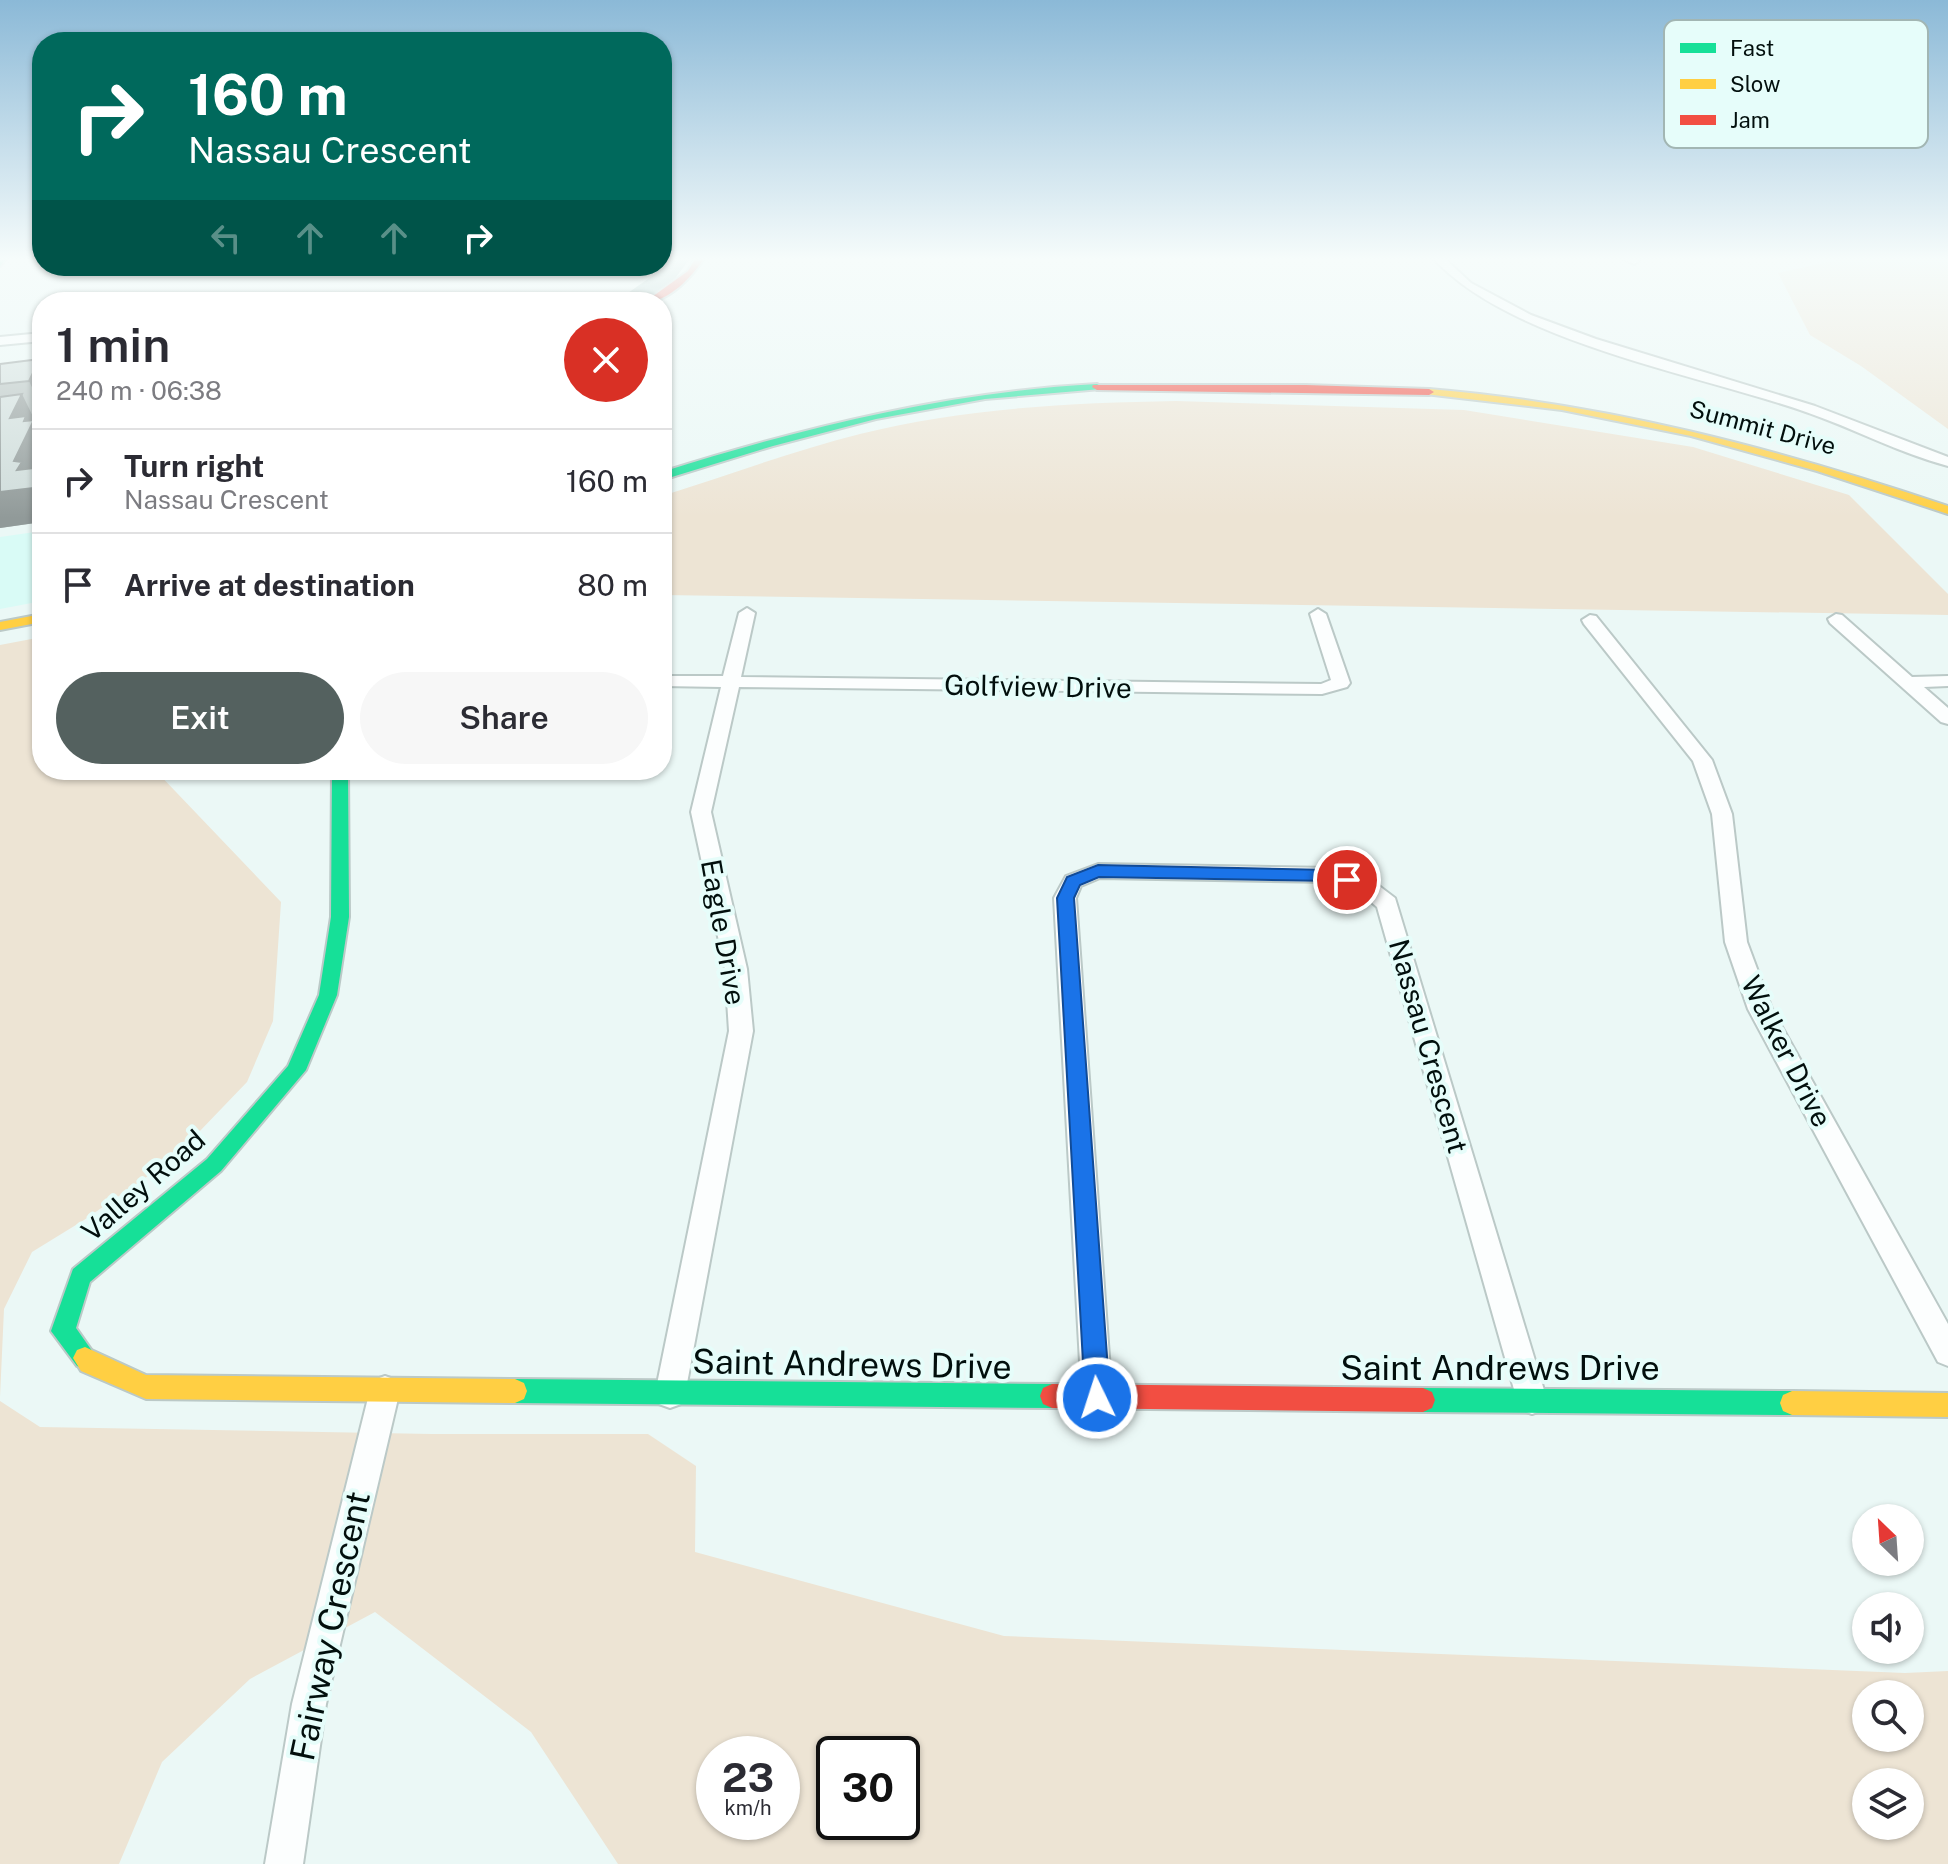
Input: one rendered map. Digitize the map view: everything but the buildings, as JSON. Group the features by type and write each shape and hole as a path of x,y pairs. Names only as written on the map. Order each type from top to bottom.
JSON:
{"street":[{"path":"1598,344 1810,409 1948,462"},
{"name":"Summit Drive","path":"672,473 777,439 856,418 937,402 1029,390 1122,385 1395,389 1510,399 1609,414 1732,440 1948,510"},
{"path":"0,423 32,419"},
{"path":"0,615 32,609"},
{"name":"Eagle Drive","path":"670,1394 741,1031 736,969 701,812 747,613"},
{"name":"Golfview Drive","path":"672,681 1322,689 1341,683 1318,614"},
{"path":"1836,619 1948,718"},
{"path":"0,626 32,620"},
{"name":"Walker Drive","path":"1590,620 1702,760 1722,814 1736,942 1760,1009 1948,1352"},
{"path":"1910,682 1948,681"},
{"name":"Valley Road","path":"63,1331 81,1276 214,1165 296,1070 328,995 340,917 340,780"},
{"name":"Nassau Crescent","path":"1097,1398 1065,898 1073,881 1098,871 1331,875 1363,884 1387,903 1532,1400"},
{"name":"Saint Andrews Drive","path":"63,1331 89,1363 146,1387 1948,1405"},
{"name":"Fairway Crescent","path":"284,1864 309,1704 385,1390"}],"shaded area":[{"path":"1825,344 1948,344 1948,429 1861,366"},
{"path":"1176,401 1464,410 1693,447 1849,495 1948,594 1948,615 672,595 672,493 810,448 899,425 1017,408"},
{"path":"32,532 32,603 0,609 0,537"},
{"path":"32,639 32,780 165,780 281,902 273,1021 247,1082 174,1158 32,1252 4,1309 0,1397 0,645"},
{"path":"0,1401 40,1427 432,1434 648,1434 696,1466 695,1552 1004,1636 1905,1673 1948,1671 1948,1864 618,1864 531,1732 375,1612 250,1679 162,1762 119,1864 0,1864"}],"traffic: fast":[{"path":"672,473 769,443 876,416 985,396 1097,387"},
{"path":"85,1358 63,1331 81,1276 214,1165 296,1070 328,995 340,917 340,780"},
{"path":"515,1391 1052,1396"},
{"path":"1423,1400 1792,1403"}],"traffic: slow":[{"path":"1429,392 1562,407 1693,433 1821,469 1948,510"},
{"path":"0,626 32,620"},
{"path":"85,1358 89,1363 146,1387 515,1391"},
{"path":"1792,1403 1948,1405"}],"traffic: jam":[{"path":"1097,387 1429,392"},
{"path":"1052,1396 1423,1400"}],"route":[{"path":"1097,1398 1065,898 1073,881 1098,871 1331,875 1347,880"}]}
